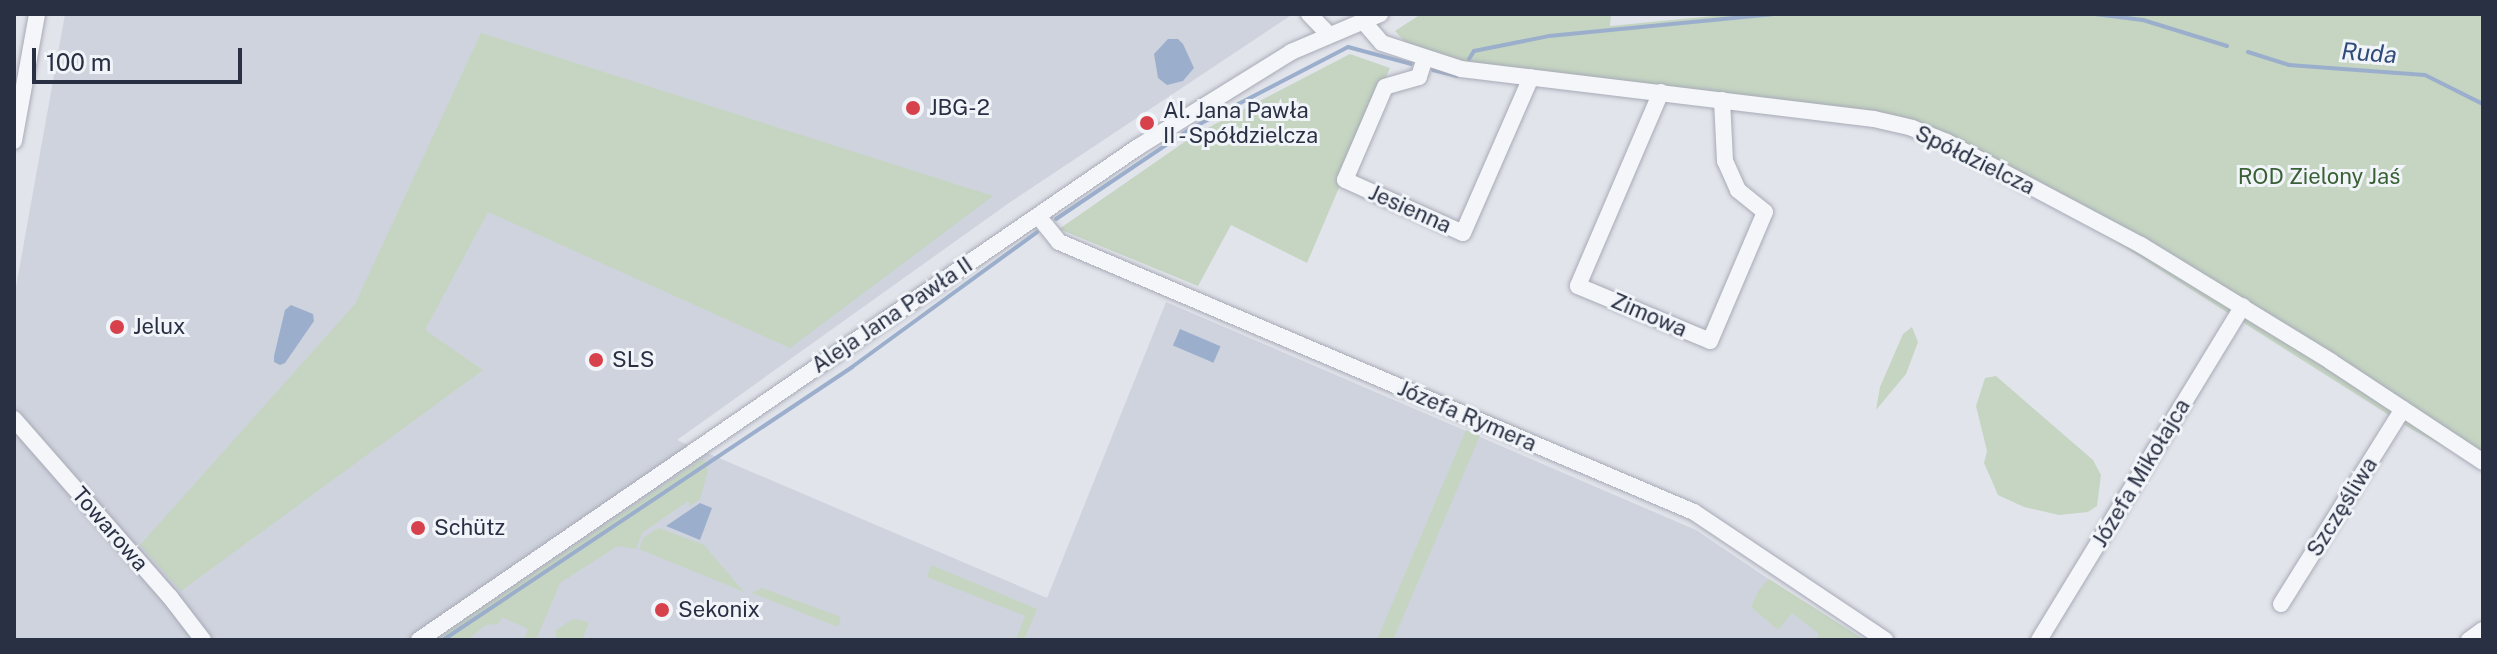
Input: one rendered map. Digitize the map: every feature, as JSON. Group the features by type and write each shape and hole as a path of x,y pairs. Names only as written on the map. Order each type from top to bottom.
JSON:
{"street":[{"path":"14,141 37,14"},
{"path":"1309,14 1328,34"},
{"name":"Aleja Jana Pawła II","path":"419,640 1240,81 1328,34 1380,14"},
{"name":"Spółdzielcza","path":"1362,20 1382,43 1461,69 1874,119 1912,128 1947,142 2141,245 2243,306 2483,462"},
{"name":"Jesienna","path":"1425,58 1419,77 1385,87 1345,180 1463,233 1531,77"},
{"name":"Zimowa","path":"1661,92 1578,286 1710,341 1765,212 1738,190 1725,161 1722,100"},
{"name":"Józefa Rymera","path":"1038,216 1059,242 1694,512 1885,640"},
{"name":"Józefa Mikołajca","path":"2039,640 2243,306"},
{"name":"Szczęśliwa","path":"2281,604 2403,409"},
{"name":"Towarowa","path":"14,419 170,597 203,640"},
{"path":"2469,640 2483,630"}],"shaded area":[{"path":"65,14 1293,14 1009,203 677,440 1047,598 1166,302 1696,530 1859,640 14,640 14,298"}],"green space":[{"name":"ROD Zielony Jaś","path":"1421,14 1611,14 1610,26 1733,14 2483,14 2483,467 2411,429 1940,130 1751,97 1463,63 1406,43 1395,31"},
{"path":"481,33 993,196 790,348 488,212 425,330 483,370 181,591 140,545 355,304"},
{"path":"1350,54 1390,68 1307,263 1231,225 1198,286 1059,229 1196,134"},
{"path":"1912,327 1918,342 1906,374 1876,410 1880,387 1903,334"},
{"path":"1996,376 2093,460 2101,475 2097,506 2088,512 2059,515 2024,507 1998,495 1984,463 1987,451 1976,406 1985,378"},
{"path":"1466,430 1480,436 1393,640 1377,640"},
{"path":"704,458 708,470 700,499 690,506 688,501 642,533 636,549 617,546 560,583 536,640 524,640 528,629 502,617 498,624 486,625 467,640 436,640"},
{"path":"659,528 704,545 744,592 639,549 644,537"},
{"path":"931,565 1037,609 1024,640 1016,640 1025,616 927,577"},
{"path":"1769,579 1865,640 1816,640 1819,634 1792,613 1778,630 1751,607 1759,590"},
{"path":"762,588 841,617 838,627 752,593"},
{"path":"573,619 589,622 582,640 556,640 556,630"}],"water":[{"path":"1168,39 1178,39 1183,44 1194,68 1183,81 1167,85 1158,78 1154,54"},
{"path":"291,305 313,314 314,321 285,363 280,365 274,362 274,356 285,310"},
{"path":"1180,329 1221,346 1213,363 1173,346"},
{"path":"700,503 712,508 700,540 666,526"}],"waterway":[{"name":"Ruda","path":"1469,59 1474,51 1549,36 1772,14"},
{"name":"Ruda","path":"2095,14 2143,20 2227,46"},
{"path":"1056,219 1190,129 1348,47 1411,64"},
{"name":"Ruda","path":"2248,52 2289,65 2425,75 2483,104"},
{"path":"1433,70 1457,76"},
{"path":"443,640 852,367 1037,232"}],"place":[{"name":"JBG-2","path":"913,108"},
{"name":"Al. Jana Pawła II - Spółdzielcza","path":"1147,123"},
{"name":"Jelux","path":"117,327"},
{"name":"SLS","path":"596,360"},
{"name":"Schütz","path":"418,528"},
{"name":"Sekonix","path":"662,610"}]}
